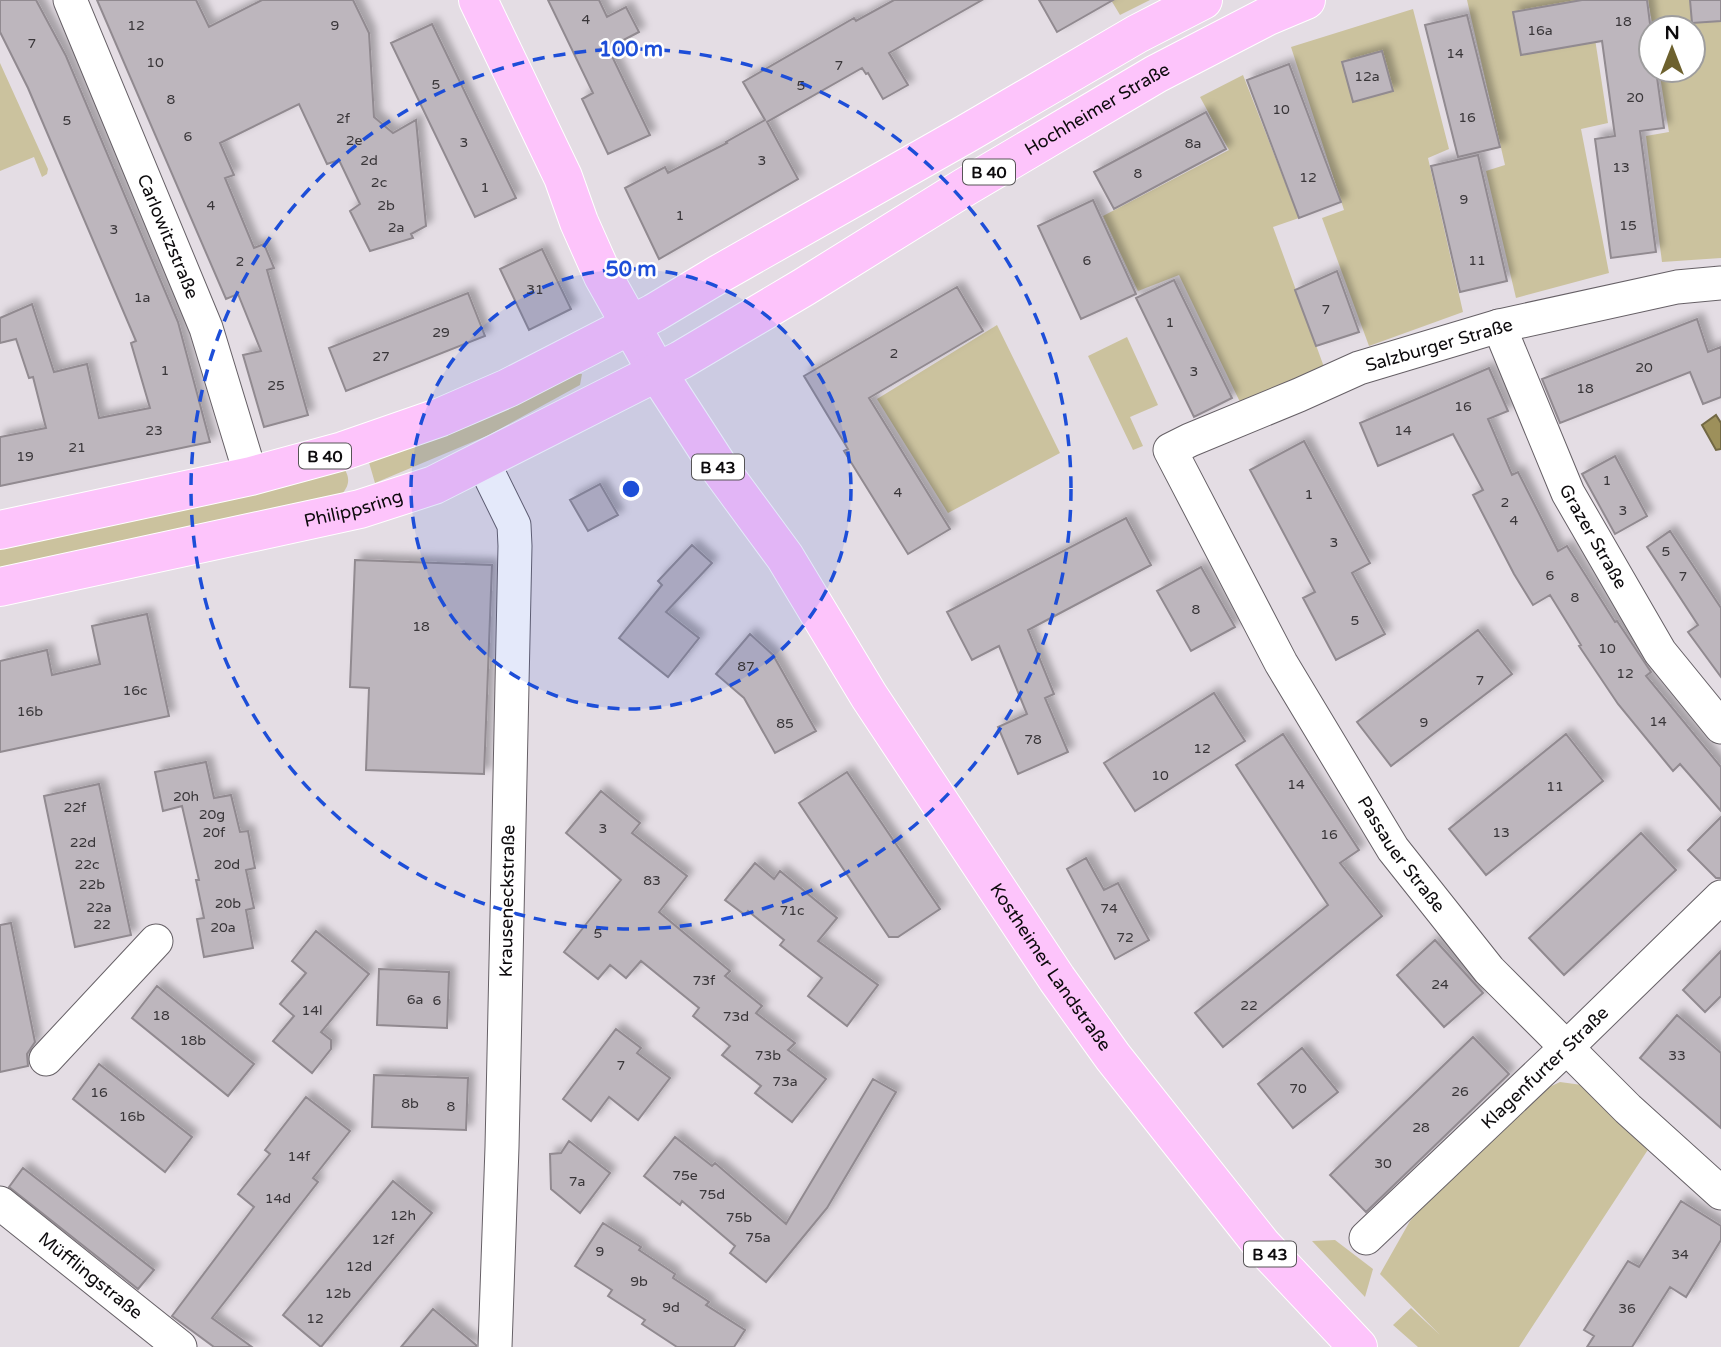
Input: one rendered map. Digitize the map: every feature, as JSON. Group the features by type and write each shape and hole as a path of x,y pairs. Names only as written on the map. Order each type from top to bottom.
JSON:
{"main road":[{"name":"B 43","path":"478,0 563,177 596,261 643,320 669,366"},
{"name":"B 40","path":"0,530 251,476 343,451 441,417 508,388 643,320 1137,34 1203,0"},
{"name":"Hochheimer Straße","path":"669,366 1145,81 1268,16 1306,0"},
{"name":"Philippsring","path":"0,587 360,509 434,485 669,366"},
{"name":"Kostheimer Landstraße","path":"669,366 738,459 785,557 869,696 1058,979 1113,1057 1262,1245 1357,1347"},
{"path":"343,451 358,466 364,488 360,509"}],"street":[{"name":"Carlowitzstraße","path":"70,0 206,328 251,476"},
{"name":"Salzburger Straße","path":"1170,450 1359,368 1499,326 1677,288 1721,283"},
{"name":"Grazer Straße","path":"1499,326 1568,493 1660,652 1721,727"},
{"name":"Passauer Straße","path":"1170,450 1281,663 1381,833 1489,970 1628,1109 1721,1193"},
{"name":"Krauseneckstraße","path":"483,462 513,525 515,546 495,1347"},
{"name":"Klagenfurter Straße","path":"1366,1238 1721,897"},
{"path":"46,1059 156,941"},
{"name":"Müfflingstraße","path":"0,1203 180,1347"}],"shaded area":[{"path":"1111,0 1150,0 1120,15"},
{"path":"1467,0 1589,0 1608,123 1581,129 1609,273 1516,298 1486,171 1505,165"},
{"path":"1648,0 1721,0 1721,258 1662,262 1646,136 1669,132 1661,84 1707,84 1707,14 1650,14"},
{"path":"1413,9 1449,149 1428,158 1463,312 1369,346 1322,218 1344,210 1291,47"},
{"path":"0,63 48,169 47,174 42,177 34,157 0,171"},
{"path":"1243,75 1299,218 1273,227 1324,367 1240,402 1179,275 1138,291 1103,216 1229,150 1200,97"},
{"path":"997,325 1060,453 948,513 877,399"},
{"path":"1127,337 1158,405 1130,417 1143,446 1133,450 1088,356"},
{"path":"570,374 582,374 580,385 489,435 375,483 368,459"},
{"path":"1716,415 1721,423 1721,449 1716,450 1702,425"},
{"path":"345,470 348,484 340,496 0,573 0,544"},
{"path":"1560,1082 1582,1085 1651,1145 1519,1347 1418,1347 1393,1325 1411,1308 1440,1335 1380,1274 1410,1221 1418,1212 1541,1091"},
{"path":"1335,1240 1373,1269 1365,1297 1312,1241"}],"building":[{"path":"0,0 36,0 66,56 178,322 210,442 0,486 0,437 46,428 33,377 29,378 16,339 0,343 0,318 32,304 54,372 87,364 99,418 150,408 131,343 136,341 28,88 0,32"},
{"path":"97,0 196,0 209,27 262,0 353,0 369,33 374,117 393,133 416,120 426,226 411,234 413,238 370,251 350,211 360,204 339,160 327,164 299,104 220,143 234,175 225,178 254,248 264,244 274,268 267,270 308,415 264,427 243,355 261,351 238,294 226,299"},
{"path":"548,0 599,0 607,17 626,7 639,32 608,48 650,135 608,154 582,99 593,93"},
{"path":"894,0 982,0 889,53 908,85 883,99 868,73 862,68 767,122 798,179 659,259 625,188 665,167 668,173 765,120 743,82 854,18 856,21"},
{"path":"1039,0 1113,0 1057,32"},
{"path":"1582,0 1647,0 1649,14 1637,14 1637,84 1658,84 1664,128 1640,131 1656,252 1611,258 1595,139 1615,136 1602,41 1521,55 1513,12"},
{"path":"1690,0 1721,0 1721,21 1707,22 1707,14 1691,14"},
{"path":"1467,15 1500,147 1458,157 1425,25"},
{"path":"432,24 516,198 475,217 391,43"},
{"path":"1382,51 1393,91 1353,102 1342,62"},
{"path":"1289,64 1341,202 1299,218 1247,80"},
{"path":"1206,112 1226,149 1114,209 1094,172"},
{"path":"1478,155 1507,281 1460,292 1431,166"},
{"path":"1093,200 1136,294 1081,319 1038,226"},
{"path":"542,249 571,309 529,330 500,269"},
{"path":"1337,271 1359,332 1316,346 1295,290"},
{"path":"1174,280 1232,398 1194,417 1136,298"},
{"path":"957,287 983,331 869,398 950,529 908,554 844,451 848,449 804,376"},
{"path":"468,293 485,336 346,391 329,348"},
{"path":"1697,319 1708,352 1721,347 1721,397 1703,404 1690,372 1560,423 1542,379"},
{"path":"1489,368 1508,411 1488,419 1512,475 1518,472 1558,551 1567,546 1615,622 1617,621 1651,672 1646,676 1721,767 1721,811 1680,764 1673,771 1618,704 1579,646 1581,645 1550,595 1533,605 1473,495 1483,490 1453,434 1378,466 1360,423"},
{"path":"1304,441 1370,563 1352,573 1385,634 1336,660 1303,598 1315,592 1250,470"},
{"path":"1615,456 1647,516 1615,534 1582,474"},
{"path":"600,484 618,515 588,531 570,500"},
{"path":"1126,518 1151,565 1028,630 1054,694 1045,698 1068,752 1018,774 998,727 1027,714 999,646 972,660 947,612"},
{"path":"1670,531 1721,608 1721,677 1688,632 1698,625 1647,547"},
{"path":"692,545 712,563 666,612 699,638 668,677 619,638 662,585 658,581"},
{"path":"355,560 492,565 484,774 366,770 369,688 350,687"},
{"path":"1201,567 1235,627 1191,651 1157,591"},
{"path":"147,614 169,716 0,752 0,661 47,650 52,675 100,664 92,626"},
{"path":"1478,630 1512,674 1391,766 1357,722"},
{"path":"750,634 773,655 816,731 775,753 744,698 716,674"},
{"path":"1214,693 1245,741 1135,811 1104,763"},
{"path":"1283,734 1359,850 1340,863 1382,916 1223,1047 1195,1013 1328,905 1236,765"},
{"path":"1566,734 1603,781 1486,875 1449,829"},
{"path":"206,762 214,798 231,795 240,832 248,831 255,868 246,870 254,908 246,910 253,948 204,957 197,919 204,918 196,880 199,880 182,806 163,811 155,772"},
{"path":"847,772 940,909 898,937 889,937 799,803"},
{"path":"99,784 131,935 75,947 44,796"},
{"path":"601,791 640,823 632,833 687,876 659,912 730,971 725,976 762,1006 756,1013 795,1043 788,1050 826,1079 792,1122 755,1093 761,1086 722,1055 730,1046 693,1016 699,1008 641,961 626,978 610,965 598,979 564,952 621,880 566,833"},
{"path":"1721,817 1721,878 1716,878 1688,850"},
{"path":"1641,833 1676,870 1564,975 1529,938"},
{"path":"1086,858 1104,890 1118,883 1149,940 1115,959 1067,869"},
{"path":"755,863 774,879 780,871 837,918 818,941 878,985 847,1026 808,996 822,978 780,945 784,940 748,911 745,915 725,900"},
{"path":"11,923 35,1042 27,1054 28,1066 0,1072 0,925"},
{"path":"316,931 369,974 321,1032 331,1040 331,1049 312,1073 273,1041 294,1016 280,1004 306,973 292,961"},
{"path":"1435,940 1483,993 1444,1027 1397,975"},
{"path":"1721,951 1721,996 1705,1012 1683,990"},
{"path":"379,969 449,972 447,1028 377,1025"},
{"path":"157,986 254,1064 228,1096 132,1018"},
{"path":"1677,1015 1721,1053 1721,1128 1640,1058"},
{"path":"616,1029 641,1048 637,1053 670,1078 638,1120 609,1097 591,1121 563,1099"},
{"path":"1473,1037 1509,1074 1366,1212 1330,1175"},
{"path":"1302,1048 1338,1092 1293,1128 1258,1084"},
{"path":"99,1064 192,1137 165,1172 73,1099"},
{"path":"374,1075 468,1078 466,1130 372,1127"},
{"path":"873,1079 896,1092 827,1208 766,1282 730,1253 735,1246 682,1201 680,1205 644,1176 675,1137 712,1166 715,1163 786,1224"},
{"path":"306,1097 350,1131 313,1178 318,1182 212,1318 252,1347 214,1347 172,1316 254,1207 238,1194 270,1154 265,1150"},
{"path":"569,1141 610,1173 580,1213 551,1189 550,1154 561,1153"},
{"path":"23,1168 154,1270 138,1289 9,1187"},
{"path":"393,1181 432,1213 321,1347 283,1315"},
{"path":"1681,1201 1721,1226 1721,1240 1686,1297 1670,1287 1632,1347 1587,1347 1594,1336 1584,1330 1628,1261 1639,1267"},
{"path":"603,1223 641,1247 639,1250 675,1274 673,1278 709,1302 706,1305 745,1330 734,1347 677,1347 642,1324 645,1320 608,1296 612,1290 575,1266"},
{"path":"433,1309 476,1345 476,1347 401,1347"}]}
